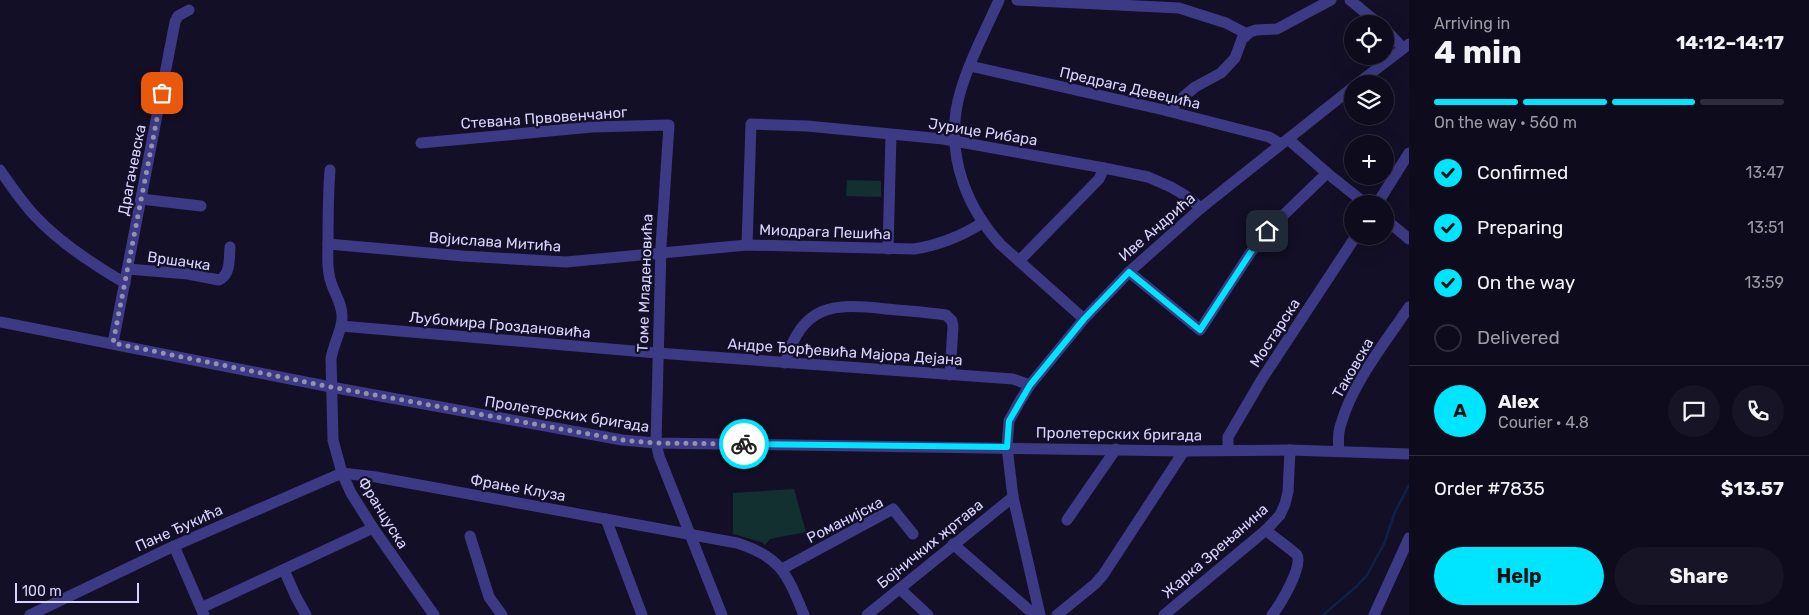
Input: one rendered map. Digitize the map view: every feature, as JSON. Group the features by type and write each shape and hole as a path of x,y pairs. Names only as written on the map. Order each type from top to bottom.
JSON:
{"street":[{"path":"999,0 970,66 956,111 956,162 965,191 982,223 1000,244 1084,319"},
{"path":"1017,0 1179,8 1226,23 1247,34"},
{"path":"1167,111 1195,87 1221,73 1234,58 1242,39 1247,34 1256,30 1277,28 1331,0"},
{"path":"1350,0 1369,15"},
{"name":"Драгачевска","path":"113,343 175,22 178,16 189,10"},
{"path":"1369,75 1406,46 1394,36"},
{"name":"Предрага Девеџића","path":"970,66 1167,111 1285,141 1355,195"},
{"name":"Иве Андрића","path":"1040,615 1013,497 1007,447 1009,421 1030,385 1084,319 1129,272 1201,208 1344,94"},
{"name":"Стевана Првовенчаног","path":"421,142 592,127 669,124"},
{"name":"Томе Младеновића","path":"669,124 660,252 656,443 659,456 688,533 722,615"},
{"name":"Јурице Рибара","path":"747,244 751,124 792,125 955,141 1104,168 1148,177 1171,187 1201,208"},
{"path":"888,249 891,135"},
{"path":"1383,195 1409,153"},
{"path":"1019,261 1099,179 1104,168"},
{"path":"0,170 28,209 45,225 83,256 125,283"},
{"path":"330,170 327,205 328,272 339,300 342,315 341,326"},
{"path":"1129,272 1200,330 1267,231 1327,173"},
{"path":"141,199 201,206"},
{"name":"Миодрага Пешића","path":"660,252 747,244 914,249 941,244 982,223"},
{"path":"1394,227 1409,240"},
{"name":"Војислава Митића","path":"328,244 464,256 566,262 660,252"},
{"name":"Мостарска","path":"1228,450 1228,438 1262,379 1350,245"},
{"name":"Вршачка","path":"128,269 188,274 220,280 227,274 230,247"},
{"path":"785,363 792,342 809,319 829,309 856,306 946,316 952,322 950,375"},
{"name":"Таковска","path":"1338,450 1340,424 1353,394 1409,307"},
{"name":"Пролетерских бригада","path":"0,322 331,387 603,437 656,443 1184,451 1338,450 1409,454"},
{"name":"Љубомира Гроздановића","path":"341,326 657,353"},
{"name":"Француска","path":"341,326 332,348 331,387 333,440 342,473 351,493 373,528 434,615"},
{"name":"Андре Ђорђевића Мајора Дејана","path":"657,353 1013,379 1030,385"},
{"path":"1067,520 1116,449"},
{"name":"Жарка Зрењанина","path":"1164,615 1266,530 1280,516 1285,504 1290,450"},
{"path":"1057,615 1103,575 1176,466 1184,451"},
{"name":"Фрање Клуза","path":"342,473 376,477 737,543 753,548 782,569"},
{"name":"Пане Ђукића","path":"30,615 174,546 342,473"},
{"name":"Бојничких жртава","path":"867,615 1013,497"},
{"name":"Романијска","path":"782,569 893,509 913,534"},
{"path":"606,519 642,615"},
{"path":"174,546 203,612 284,570 373,528"},
{"path":"1266,530 1294,552 1298,558 1290,584 1272,615"},
{"path":"470,536 495,613"},
{"path":"1374,615 1409,538"},
{"path":"953,544 1030,612 1040,615"},
{"path":"782,569 789,579 804,615"},
{"path":"284,570 306,615"},
{"path":"900,588 928,615"}],"green space":[{"path":"847,180 881,181 881,197 846,196"},
{"path":"794,489 806,532 770,539 765,545 761,542 733,534 733,493"}],"waterway":[{"path":"1323,615 1367,575 1384,544 1395,512 1409,485"}],"way so far":[{"path":"162,93 113,343 331,387 622,440 656,443 744,444"}],"route":[{"path":"744,444 1007,447 1009,421 1030,385 1084,319 1129,272 1200,330 1267,231"}]}
